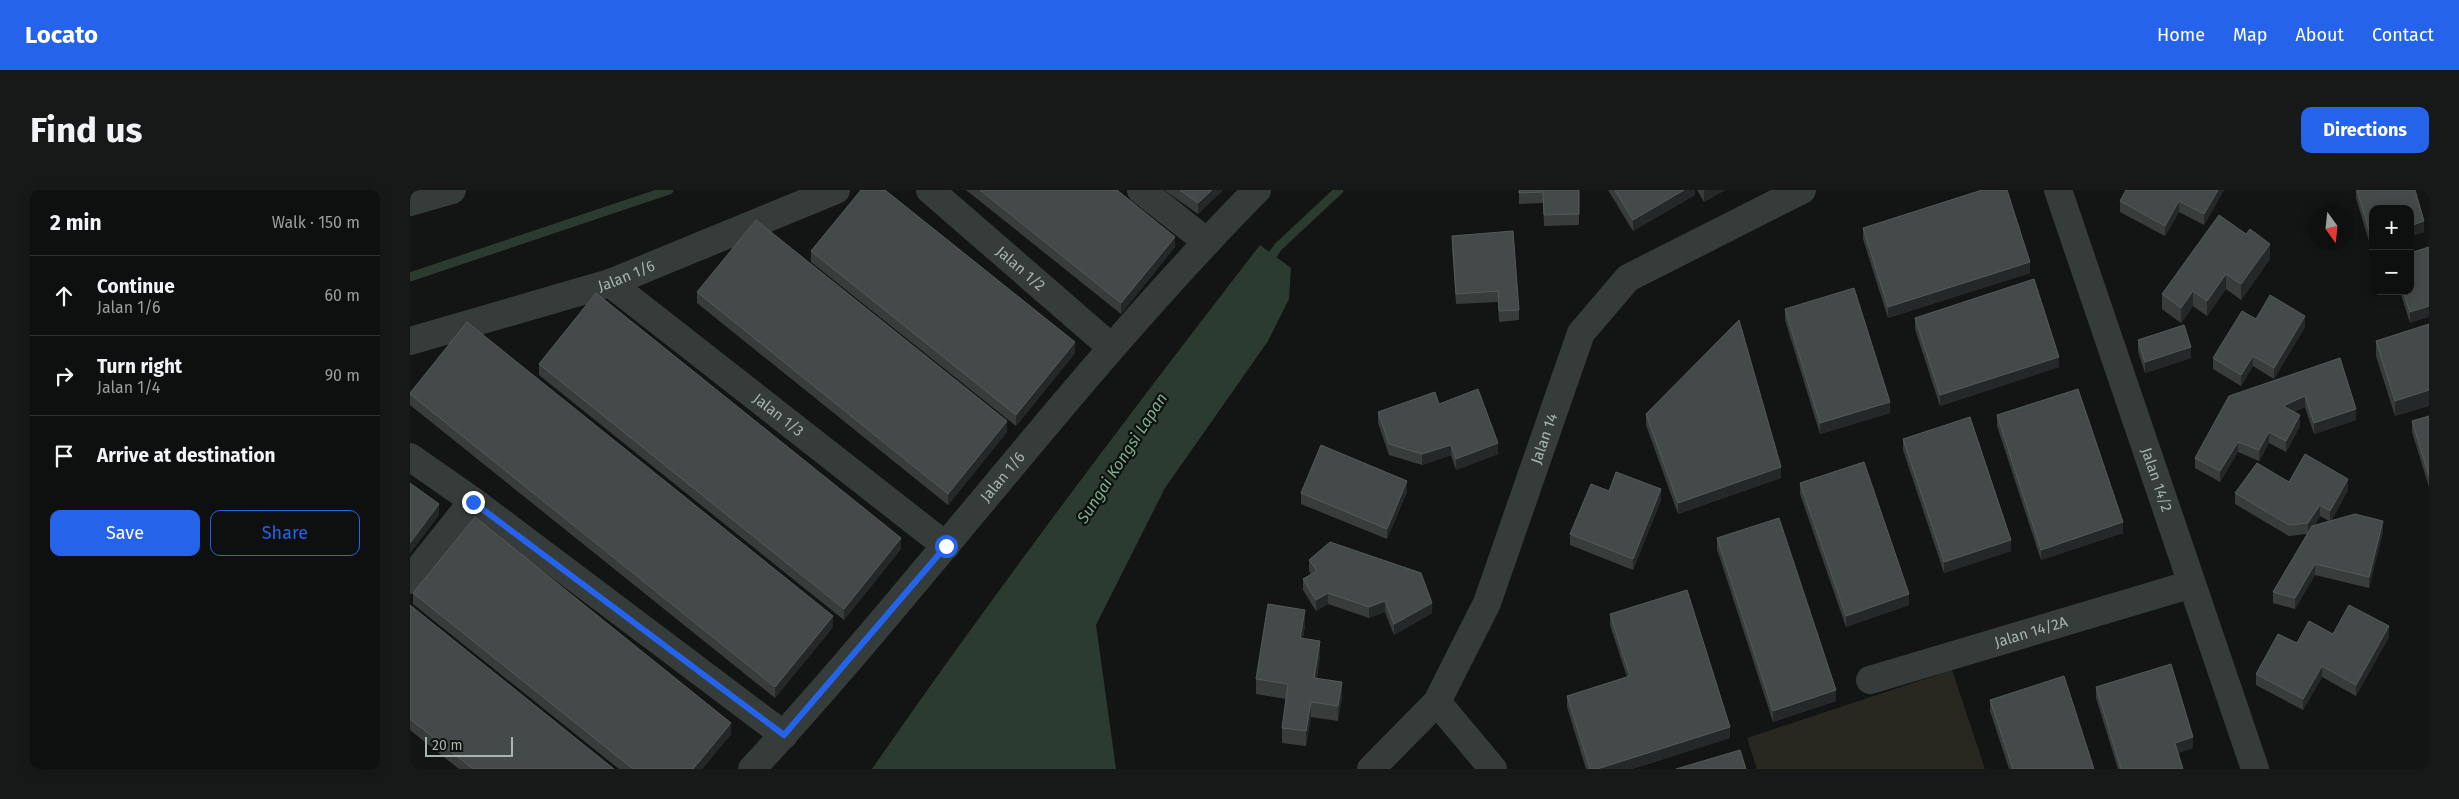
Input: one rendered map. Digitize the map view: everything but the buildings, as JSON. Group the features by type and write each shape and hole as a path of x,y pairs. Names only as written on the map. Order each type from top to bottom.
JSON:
{"street":[{"path":"410,202 452,190"},
{"name":"Jalan 1/6","path":"410,341 610,283 836,190"},
{"name":"Jalan 1/2","path":"930,190 1111,347"},
{"path":"1141,190 1207,242"},
{"name":"Jalan 1/6","path":"752,769 784,735 946,546 1111,347 1257,190"},
{"name":"Jalan 14","path":"1371,769 1437,702 1486,603 1581,333 1628,278 1802,190"},
{"name":"Jalan 14/2","path":"2058,190 2255,769"},
{"name":"Jalan 1/3","path":"610,283 946,546"},
{"path":"410,457 784,735"},
{"path":"410,580 473,502"},
{"name":"Jalan 14/2A","path":"1870,680 2192,584"},
{"path":"1437,702 1493,769"}],"shaded area":[{"path":"1952,670 1985,769 1757,769 1747,738"}],"water":[{"path":"1260,245 1291,268 1289,299 1268,341 1165,488 1096,625 1116,769 872,769 966,636 1063,504"}],"waterway":[{"path":"410,277 669,190"},
{"name":"Sungai Kongsi Lapan","path":"1267,263 1278,247 1339,190"}],"route":[{"path":"473,502 784,735 946,546"}]}
